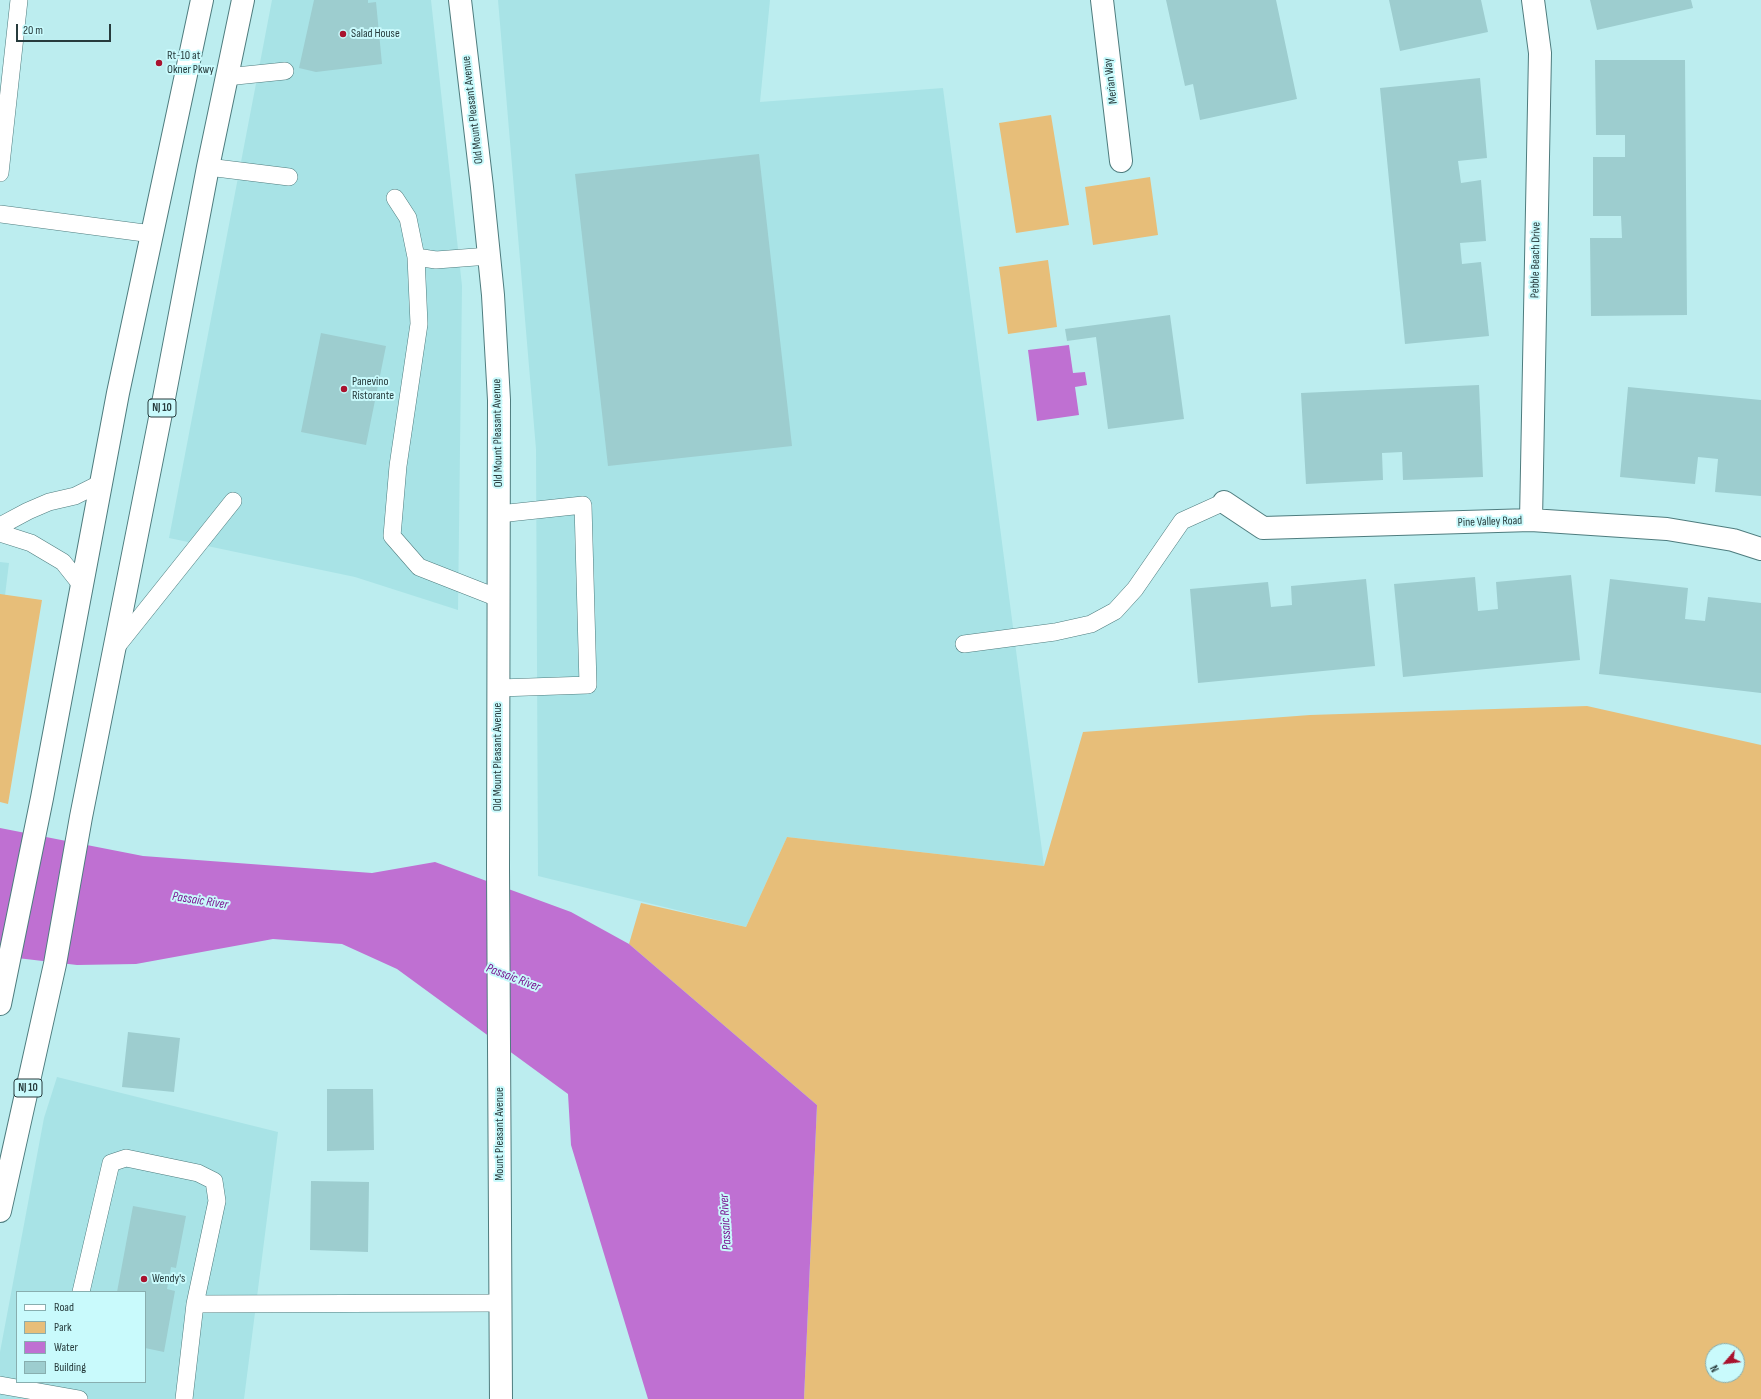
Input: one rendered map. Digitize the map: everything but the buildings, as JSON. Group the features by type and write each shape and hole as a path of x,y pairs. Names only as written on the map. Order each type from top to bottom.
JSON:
{"street":[{"path":"0,1004 42,798 118,393 202,0"},
{"name":"NJ 10","path":"0,1211 55,964 81,817 208,167 243,0"},
{"name":"Old Mount Pleasant Avenue","path":"460,0 489,256 499,400 498,868"},
{"name":"Merian Way","path":"1102,0 1121,161"},
{"name":"Pebble Beach Drive","path":"1531,520 1540,53 1533,0"},
{"name":"Pine Valley Road","path":"1224,502 1264,528 1531,520 1668,529 1734,540 1761,549"},
{"name":"Mount Pleasant Avenue","path":"498,868 501,1399"}],"lane":[{"path":"0,173 19,0"},
{"path":"226,77 285,71"},
{"path":"208,167 289,177"},
{"path":"395,198 408,218 416,257 419,324 398,466 392,536 419,567 498,598"},
{"path":"0,214 152,234"},
{"path":"416,257 436,260 489,256"},
{"path":"0,526 49,502 75,496 101,483"},
{"path":"114,650 233,501"},
{"path":"964,644 1056,632 1091,624 1114,611 1135,589 1182,521 1224,502"},
{"path":"499,514 583,504 588,685 499,688"},
{"path":"0,533 31,543 63,562 82,586"},
{"path":"81,1291 111,1163 126,1158 198,1173 214,1181 217,1201 195,1304 184,1399"},
{"path":"195,1304 501,1303"},
{"path":"0,1385 58,1389 80,1399"}],"shaded area":[{"path":"272,0 431,0 462,286 458,610 355,577 169,538"},
{"path":"498,0 770,0 760,102 943,88 1044,866 787,837 746,927 538,876 536,449"},
{"path":"0,562 9,563 0,636"},
{"path":"57,1077 278,1132 244,1399 0,1399 0,1352 44,1118"}],"green space":[{"path":"1051,115 1069,225 1016,233 999,123"},
{"path":"1150,177 1158,235 1093,245 1085,187"},
{"path":"1048,260 1057,327 1008,334 999,267"},
{"path":"0,594 42,600 8,804 0,802"},
{"path":"1587,706 1761,745 1761,1399 804,1399 817,1105 629,944 641,903 746,927 787,837 1044,866 1083,732 1310,715"}],"water":[{"path":"1069,345 1073,373 1085,372 1087,385 1075,387 1079,415 1037,421 1028,350"},
{"name":"Passaic River","path":"0,828 143,856 372,873 435,862 571,912 629,944 817,1105 804,1399 648,1399 571,1145 568,1094 397,969 342,944 273,939 136,964 77,965 0,956"}],"place":[{"name":"Salad House","path":"343,34"},
{"name":"Rt-10 at Okner Pkwy","path":"159,63"},
{"name":"Panevino Ristorante","path":"344,389"},
{"name":"Wendy's","path":"144,1279"}]}
